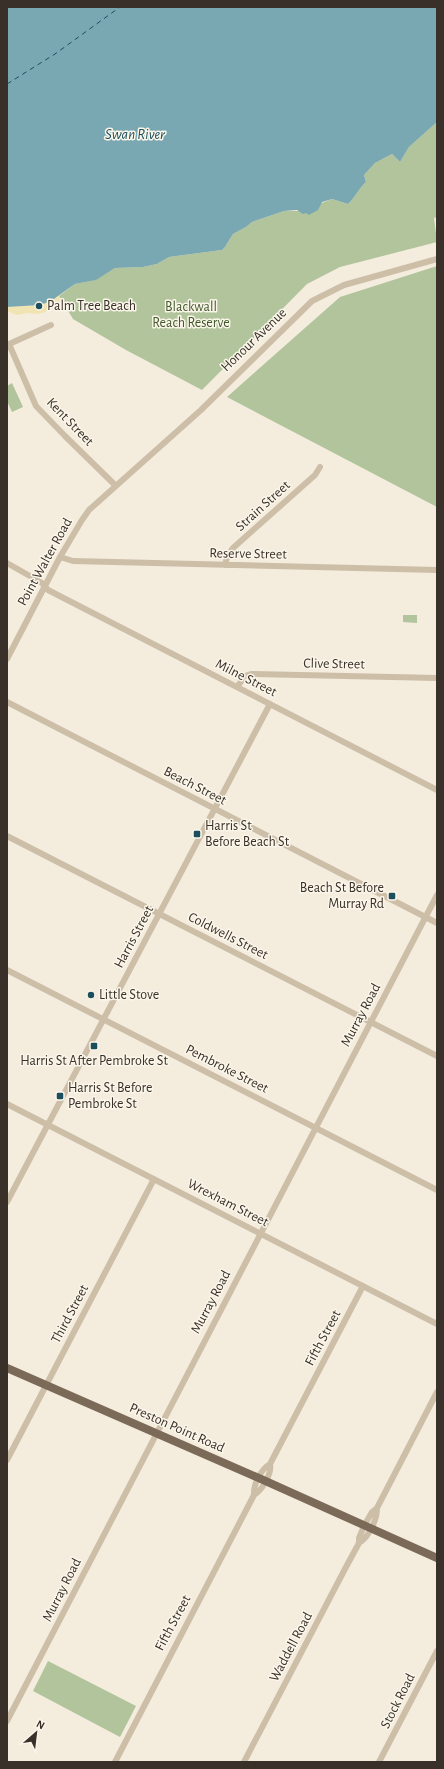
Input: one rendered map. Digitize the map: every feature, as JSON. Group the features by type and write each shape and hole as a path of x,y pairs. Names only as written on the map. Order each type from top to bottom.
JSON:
{"main road":[{"name":"Preston Point Road","path":"7,1368 337,1512 437,1553"},
{"name":"Preston Point Road","path":"368,1525 437,1558"}],"street":[{"name":"Honour Avenue","path":"116,486 201,410 312,301 344,285 437,259"},
{"path":"8,345 51,325"},
{"name":"Kent Street","path":"8,345 36,406 116,486"},
{"name":"Strain Street","path":"225,565 227,557 233,548 315,475 320,467"},
{"name":"Point Walter Road","path":"7,659 60,558 82,520 90,510 116,486"},
{"name":"Reserve Street","path":"60,558 73,561 437,570"},
{"name":"Milne Street","path":"7,563 45,586 48,590 437,790"},
{"name":"Clive Street","path":"238,687 245,676 251,674 437,678"},
{"name":"Beach Street","path":"7,702 437,923"},
{"name":"Harris Street","path":"7,1202 270,704"},
{"name":"Coldwells Street","path":"7,836 437,1056"},
{"name":"Murray Road","path":"7,1721 437,895"},
{"name":"Pembroke Street","path":"7,970 437,1190"},
{"name":"Wrexham Street","path":"7,1104 437,1324"},
{"name":"Third Street","path":"7,1460 154,1179"},
{"name":"Fifth Street","path":"115,1762 254,1495 253,1489 262,1479 266,1466 270,1464 363,1286"},
{"name":"Waddell Road","path":"244,1762 359,1543 363,1540 372,1512 377,1508 437,1392"},
{"name":"Stock Road","path":"380,1762 437,1651"}],"green space":[{"name":"Blackwall Reach Reserve","path":"437,122 437,217 434,218 437,242 340,267 307,284 202,390 126,350 73,319 59,296 75,284 95,280 115,268 143,267 157,264 169,257 222,250 233,234 252,222 284,211 300,211 332,199 348,204 366,182 364,175 375,163 392,154 400,162 409,147"},
{"path":"437,266 437,507 227,397 340,297"},
{"path":"12,383 23,407 12,412 7,401 7,386"},
{"path":"403,615 417,615 417,623 403,622"},
{"path":"48,1661 136,1706 120,1737 33,1691"}],"sand":[{"name":"Palm Tree Beach","path":"59,296 62,302 60,305 55,305 45,312 38,314 27,313 17,315 7,311 7,307 40,305"}],"water":[{"name":"Swan River","path":"7,7 437,7 437,122 409,147 400,162 392,154 375,163 364,175 366,182 348,204 332,199 322,202 318,210 309,215 306,213 303,214 297,210 284,211 252,222 233,234 222,250 169,257 157,264 143,267 115,268 96,280 75,284 51,301 40,305 7,307"}],"ferry route":[{"path":"7,84 55,54 120,7"}],"place":[{"name":"Palm Tree Beach","path":"39,306"},
{"name":"Harris St Before Beach St","path":"197,834"},
{"name":"Beach St Before Murray Rd","path":"392,896"},
{"name":"Little Stove","path":"91,995"},
{"name":"Harris St After Pembroke St","path":"94,1046"},
{"name":"Harris St Before Pembroke St","path":"60,1096"}]}
